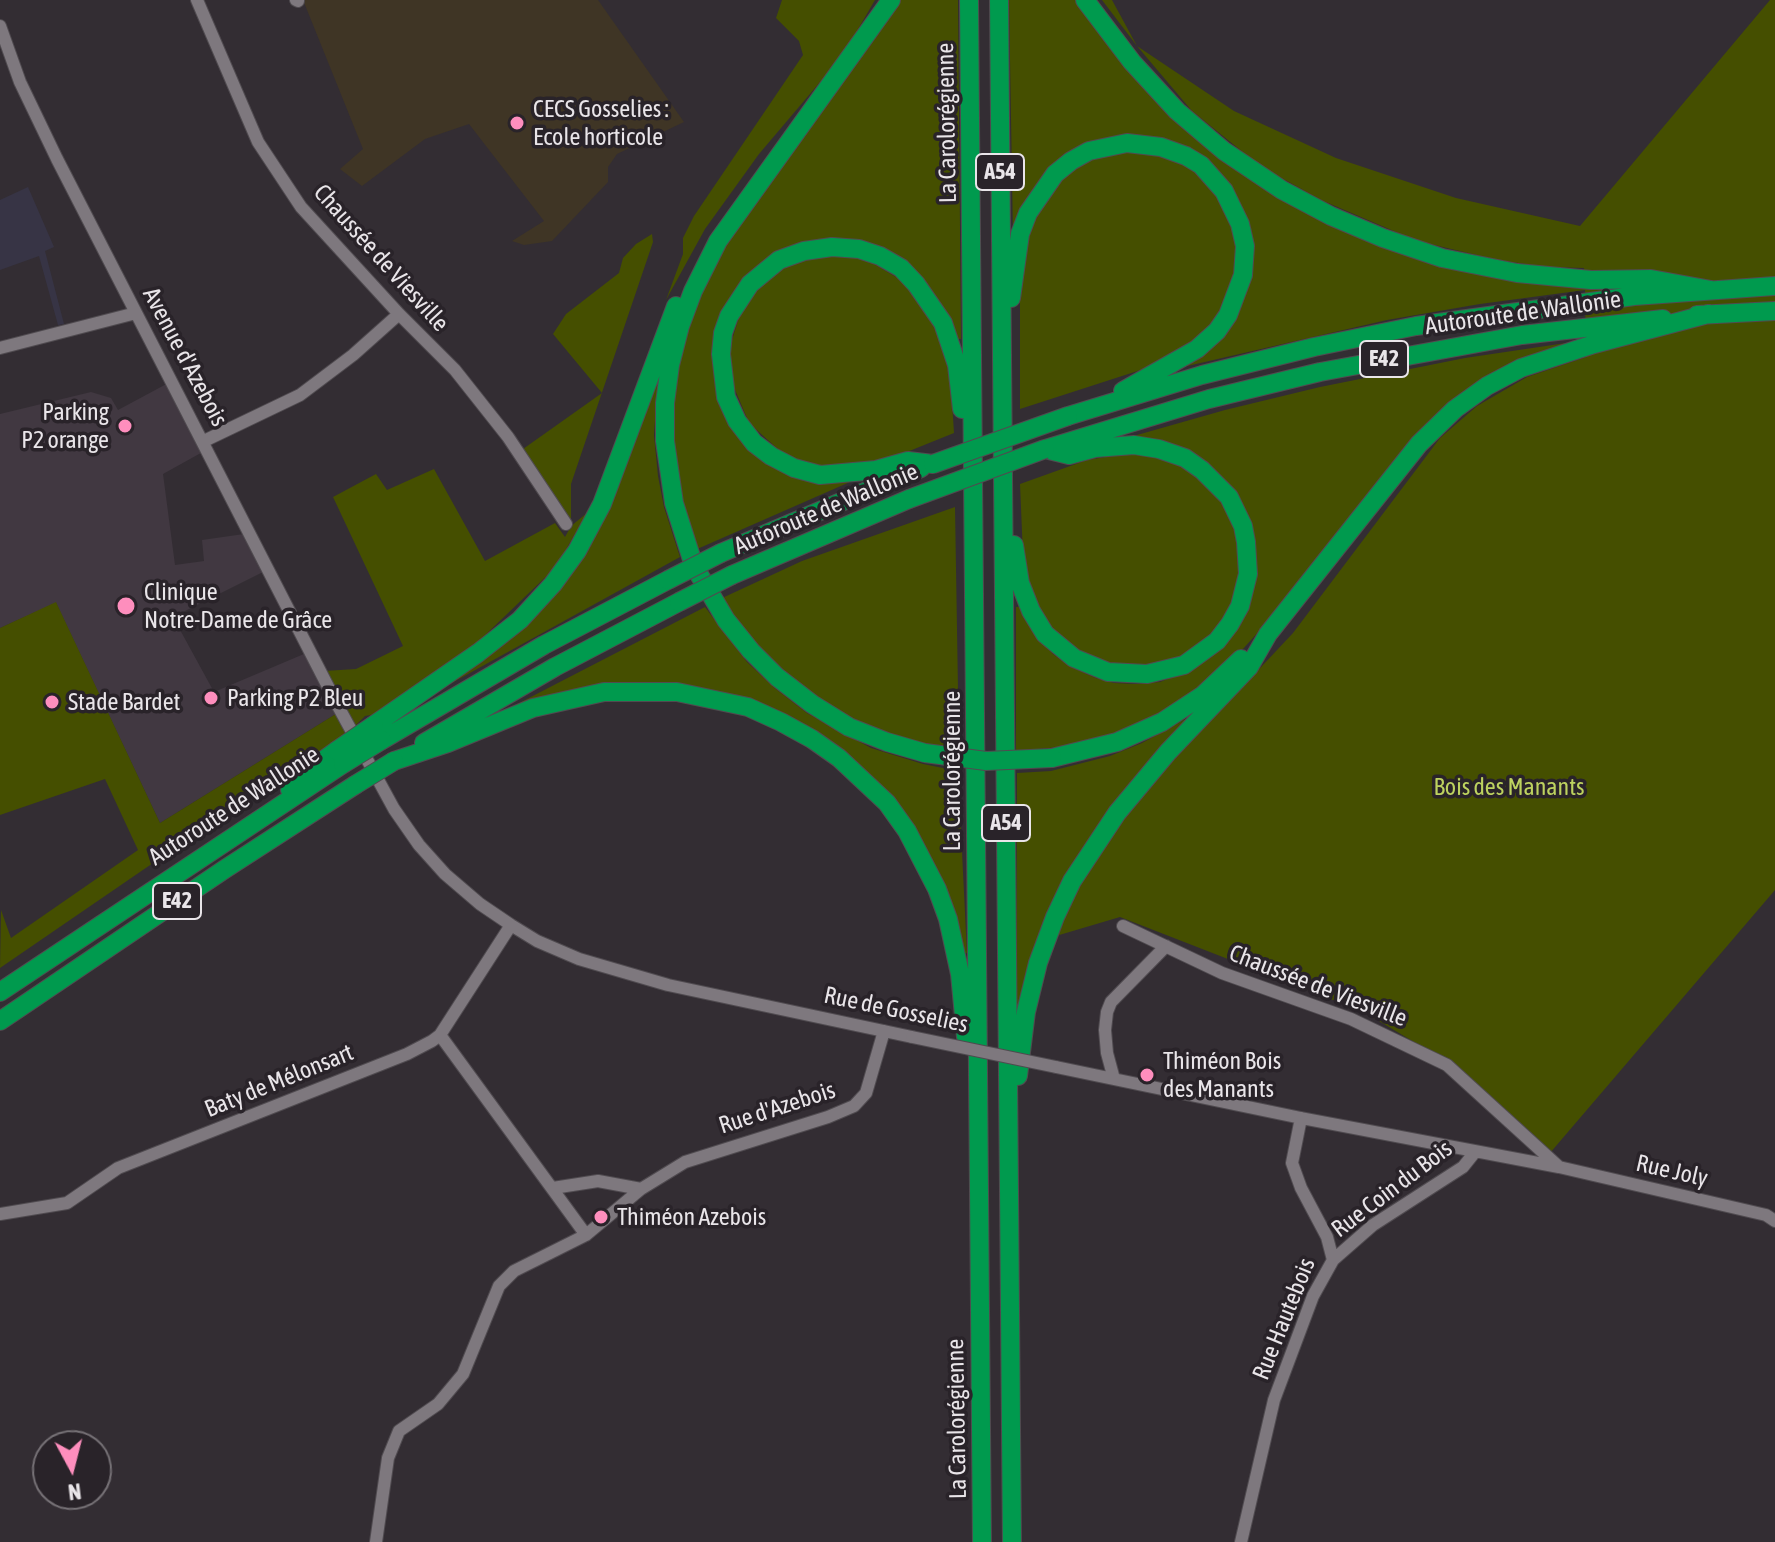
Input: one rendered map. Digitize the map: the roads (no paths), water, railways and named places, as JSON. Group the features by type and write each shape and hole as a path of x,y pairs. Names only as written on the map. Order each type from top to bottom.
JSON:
{"highway":[{"path":"891,0 718,241 693,291 680,326 665,403 668,472 674,503 694,566 726,620 777,677 849,727 925,753 986,761 1052,758 1117,742 1162,722 1203,695 1268,634"},
{"name":"La Carolorégienne","path":"969,0 982,1542"},
{"name":"A54","path":"999,0 1012,1542"},
{"path":"1085,0 1132,62 1177,111 1224,151 1282,190 1331,216 1442,258 1517,273 1591,280 1651,279 1711,290"},
{"path":"1002,344 1020,234 1028,213 1055,174 1089,151 1115,144 1148,145 1186,156 1201,165 1224,191 1240,224 1245,246 1243,275 1228,315 1207,340 1104,404"},
{"path":"378,732 520,620 553,584 577,551 602,504 683,287 701,254 718,241"},
{"path":"908,467 820,475 794,468 771,456 754,443 737,421 726,397 721,375 723,333 729,316 750,284 779,260 804,251 832,247 859,249 901,268 916,284 943,323 952,345 960,388 962,423 973,471"},
{"name":"Autoroute de Wallonie","path":"0,992 283,802 297,779 378,732 721,553 908,467 933,464 1104,404 1202,375 1314,347 1416,326 1547,307 1775,286"},
{"name":"Autoroute de Wallonie","path":"0,1021 355,785 555,667 732,575 909,499 1045,449 1068,448 1209,399 1335,369 1522,335 1708,314 1775,311"},
{"path":"1009,1155 1026,1012 1042,952 1072,881 1117,813 1168,752 1249,667 1268,634 1419,444 1455,409 1487,386 1521,368 1594,344 1708,314"},
{"path":"1004,491 1020,583 1031,611 1045,634 1074,658 1108,672 1147,674 1184,665 1217,641 1240,606 1248,574 1248,558 1237,510 1223,490 1185,458 1134,445 1068,448"},
{"path":"394,761 448,743 533,708 604,692 677,692 748,707 781,722 812,739 865,781 907,831 925,861 956,948 967,1043 978,1066"}],"street":[{"name":"Chaussée de Viesville","path":"197,0 258,142 301,207 455,370 508,437 566,524"},
{"name":"Avenue d'Azebois","path":"0,26 20,82 338,706"},
{"path":"0,348 136,313"},
{"path":"204,441 300,395 353,355 399,314"},
{"name":"Rue de Gosselies","path":"338,706 394,809 419,845 445,874 511,925 537,941 579,959 656,982 912,1037 1301,1118 1559,1167"},
{"name":"Baty de Mélonsart","path":"7,1214 67,1203 118,1168 407,1054 440,1035 511,925"},
{"name":"Chaussée de Viesville","path":"1123,926 1222,973 1351,1019 1447,1065 1559,1167"},
{"path":"1114,1079 1107,1053 1107,1012 1111,1002 1166,946"},
{"name":"Rue d'Azebois","path":"376,1542 388,1458 399,1431 438,1404 463,1374 499,1286 514,1271 586,1235 641,1189 685,1162 854,1106 866,1093 884,1031"},
{"path":"440,1035 586,1235"},
{"name":"Rue Hautebois","path":"1241,1542 1274,1400 1313,1296 1333,1260 1327,1237 1301,1188 1292,1163 1301,1118"},
{"name":"Rue Coin du Bois","path":"1333,1260 1373,1225 1463,1167 1475,1152"},
{"name":"Rue Joly","path":"1559,1167 1766,1215 1775,1221"},
{"path":"553,1188 598,1181 641,1189"}],"place":[{"name":"CECS Gosselies : Ecole horticole","path":"517,123"},
{"name":"Parking P2 orange","path":"125,426"},
{"name":"Clinique Notre-Dame de Grâce","path":"126,606"},
{"name":"Parking P2 Bleu","path":"211,698"},
{"name":"Stade Bardet","path":"52,702"},
{"name":"Thiméon Bois des Manants","path":"1147,1075"},
{"name":"Thiméon Azebois","path":"601,1217"}],"park label":[{"name":"Bois des Manants","path":"1509,787"}]}
